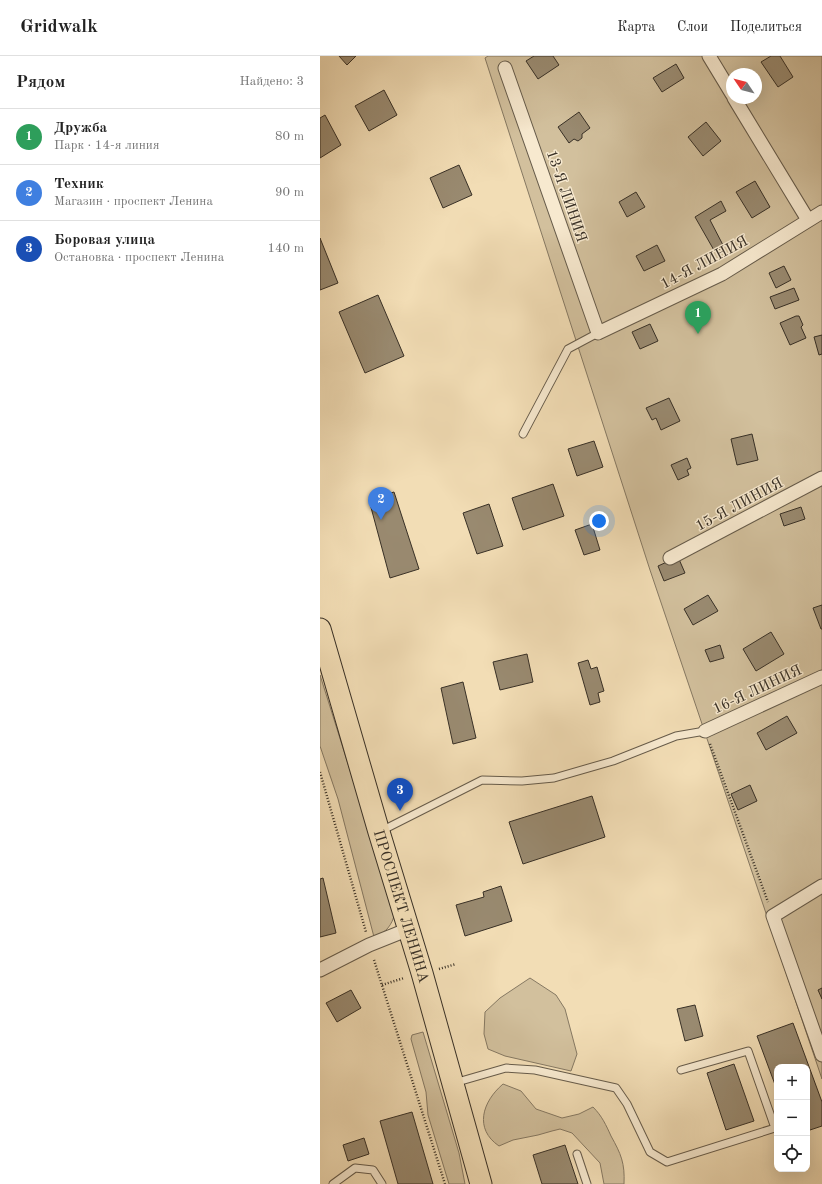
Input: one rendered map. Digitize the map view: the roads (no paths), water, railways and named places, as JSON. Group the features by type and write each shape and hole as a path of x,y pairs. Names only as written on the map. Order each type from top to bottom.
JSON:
{"main road":[{"name":"ПРОСПЕКТ ЛЕНИНА","path":"320,629 409,929 482,1184"}],"street":[{"path":"709,56 726,84"},
{"name":"13-Я ЛИНИЯ","path":"505,68 598,334"},
{"path":"738,104 808,220"},
{"name":"14-Я ЛИНИЯ","path":"598,334 722,274 822,212"},
{"name":"15-Я ЛИНИЯ","path":"670,558 822,478"},
{"name":"16-Я ЛИНИЯ","path":"705,731 822,677"},
{"path":"822,886 773,916 822,1055"},
{"path":"320,970 369,945 409,929"}],"lane":[{"path":"523,434 568,349 598,334"},
{"path":"379,832 482,780 522,781 554,778 613,761 676,736 705,731"},
{"path":"453,1083 506,1068 535,1070 616,1088 627,1104 650,1152 667,1162 775,1128 748,1051 681,1070"},
{"path":"578,1154 587,1184"},
{"path":"332,1184 355,1168 374,1170 382,1184"}],"place":[{"name":"Дружба","path":"698,334"},
{"name":"Техник","path":"381,520"},
{"name":"Боровая улица","path":"400,811"}]}
